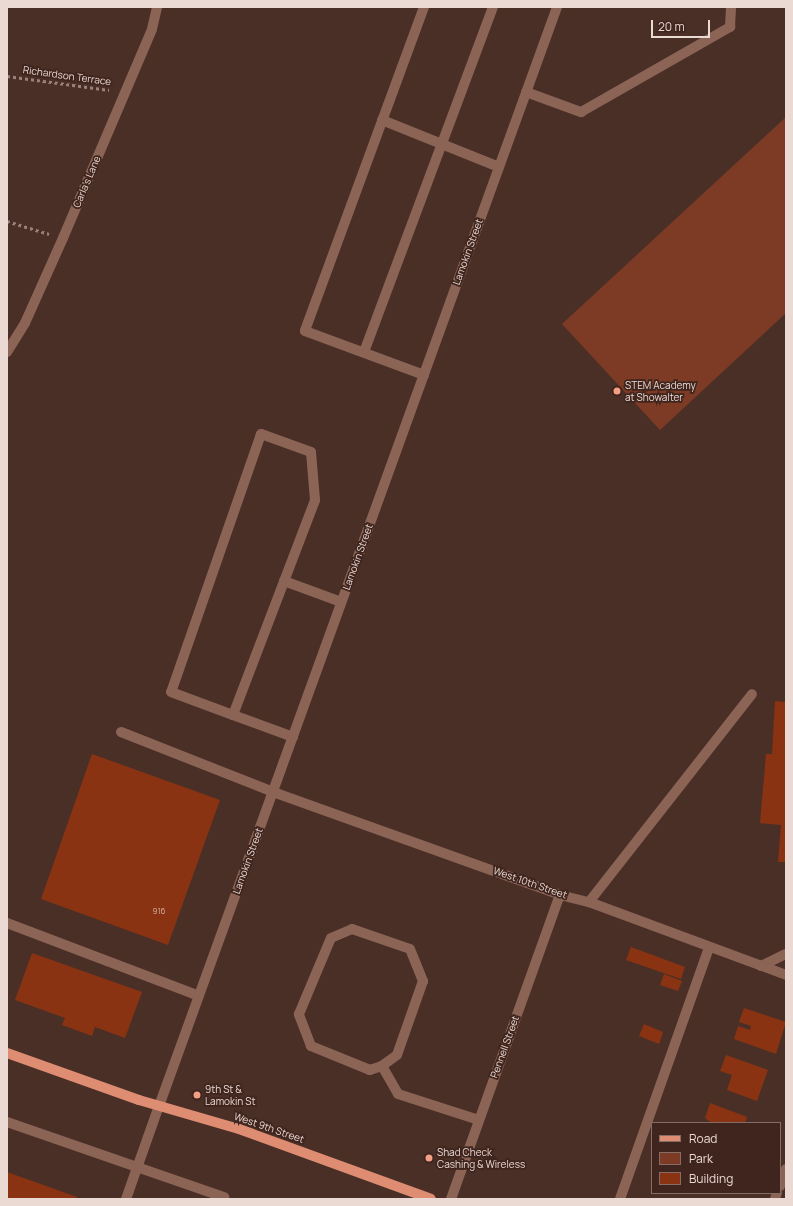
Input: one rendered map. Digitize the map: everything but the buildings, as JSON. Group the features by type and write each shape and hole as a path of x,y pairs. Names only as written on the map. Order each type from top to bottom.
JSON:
{"main road":[{"name":"West 9th Street","path":"7,1052 159,1106 239,1129 431,1199"}],"street":[{"name":"Carla's Lane","path":"7,352 25,323 63,238 152,29 157,7"},
{"path":"424,7 305,331 424,375"},
{"path":"364,352 493,7"},
{"name":"Lamokin Street","path":"126,1199 557,7"},
{"path":"526,92 581,112 730,27 731,7"},
{"path":"382,120 499,167"},
{"path":"233,715 315,500 311,452 261,434 171,692 292,737"},
{"path":"284,581 342,602"},
{"path":"588,902 752,694"},
{"name":"West 10th Street","path":"121,732 273,792 560,895 588,902 709,948 786,975"},
{"name":"Pennell Street","path":"450,1199 560,895"},
{"path":"7,923 199,996"},
{"path":"352,929 410,949 423,981 397,1055 382,1066 370,1070 311,1046 299,1014 330,938 352,929"},
{"path":"620,1199 709,948"},
{"path":"761,966 786,954"},
{"path":"382,1066 398,1094 479,1120"},
{"path":"7,1122 224,1197"},
{"path":"781,1183 786,1169"}],"path":[{"name":"Richardson Terrace","path":"7,76 125,93"},
{"path":"7,221 63,238"}],"green space":[{"path":"786,117 786,313 660,430 562,324"}],"place":[{"name":"STEM Academy at Showalter","path":"617,391"},
{"name":"9th St & Lamokin St","path":"197,1095"},
{"name":"Shad Check Cashing & Wireless","path":"429,1158"}]}
